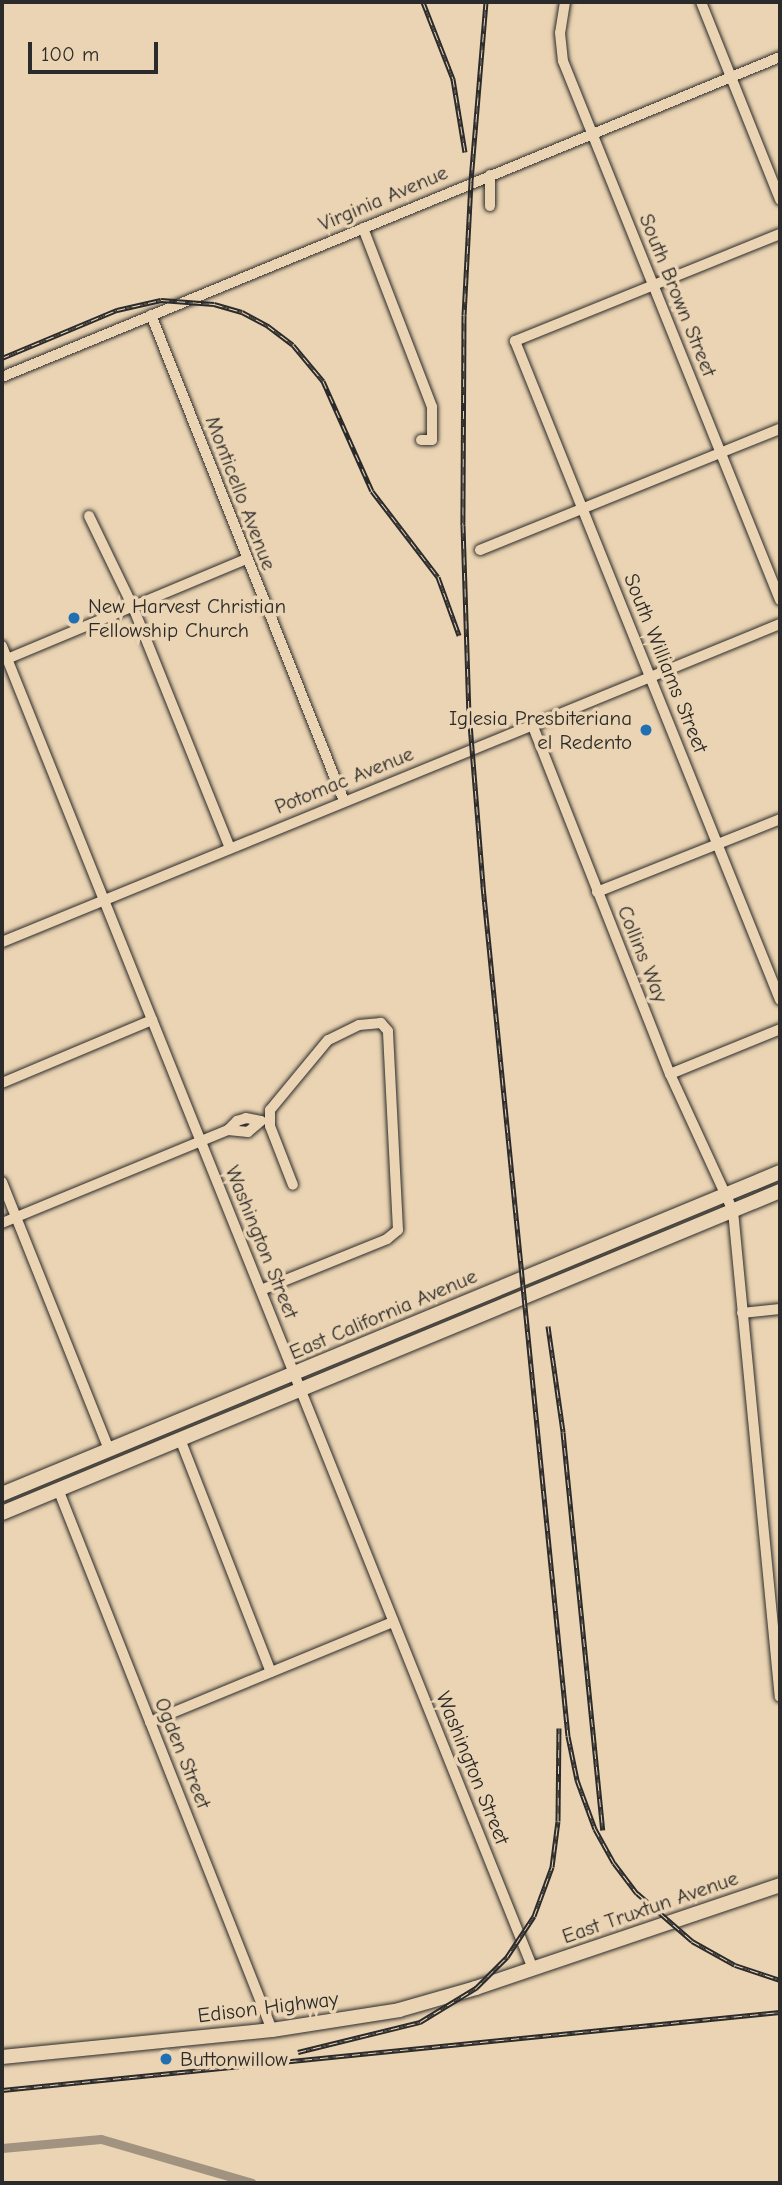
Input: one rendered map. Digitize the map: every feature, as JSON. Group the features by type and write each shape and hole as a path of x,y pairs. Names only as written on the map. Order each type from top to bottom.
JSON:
{"main road":[{"name":"East California Avenue","path":"2,1494 780,1172"},
{"name":"East California Avenue","path":"2,1513 780,1191"},
{"name":"East Truxtun Avenue","path":"533,1969 780,1885"},
{"name":"Edison Highway","path":"2,2057 272,2030 399,2010 533,1969"}],"street":[{"name":"South Brown Street","path":"565,2 561,47 593,135 780,600"},
{"path":"701,2 780,200"},
{"name":"Virginia Avenue","path":"2,377 780,57"},
{"path":"490,175 490,206"},
{"path":"363,228 432,407 432,440 421,440"},
{"path":"654,285 780,234"},
{"name":"South Williams Street","path":"654,285 515,341 652,676 780,1000"},
{"name":"Monticello Avenue","path":"151,316 344,801"},
{"path":"480,550 780,429"},
{"path":"89,516 132,607 230,848"},
{"path":"7,659 246,559"},
{"name":"Potomac Avenue","path":"2,942 780,624"},
{"name":"Washington Street","path":"2,646 533,1969"},
{"name":"Collins Way","path":"532,724 670,1074 733,1211"},
{"path":"597,892 780,819"},
{"path":"2,1083 152,1020"},
{"path":"2,1223 228,1130 248,1132 265,1120 270,1110 328,1040 368,1022 385,1026 388,1031 398,1230 387,1239 261,1290"},
{"path":"670,1074 780,1029"},
{"path":"265,1120 293,1185"},
{"path":"2,1182 109,1450"},
{"path":"733,1211 777,1625 780,1697"},
{"path":"742,1312 780,1309"},
{"path":"180,1439 271,1672"},
{"name":"Ogden Street","path":"58,1489 272,2030"},
{"path":"150,1722 393,1622"}],"waterway":[{"path":"2,2148 101,2139 252,2183"}],"railway":[{"path":"423,2 453,79 465,152"},
{"path":"486,2 471,182 464,315 463,525 469,711 483,886 568,1736 577,1780 595,1829 614,1863 637,1893 692,1941 735,1965 780,1980"},
{"path":"2,358 117,310 161,300 214,304 242,312 268,326 293,345 323,381 372,491 438,577 459,635"},
{"path":"548,1326 563,1432 603,1830"},
{"path":"298,2052 420,2022 476,1988 507,1957 534,1916 552,1867 558,1821 559,1728"},
{"path":"2,2090 780,2012"}],"place":[{"name":"New Harvest Christian Fellowship Church","path":"74,618"},
{"name":"Iglesia Presbiteriana el Redento","path":"646,730"},
{"name":"Buttonwillow","path":"166,2059"}]}
